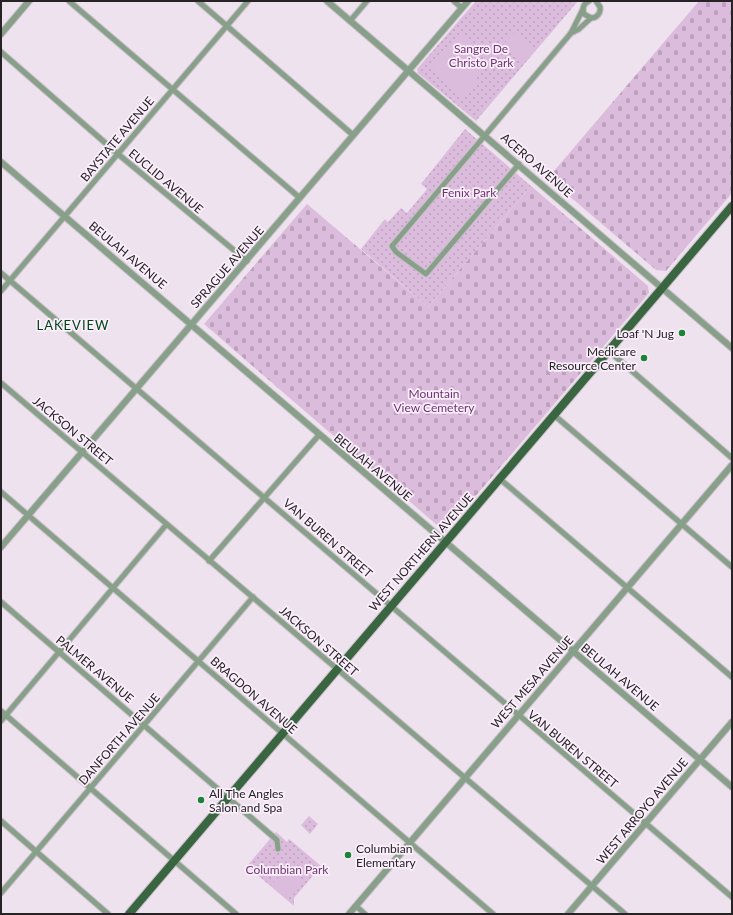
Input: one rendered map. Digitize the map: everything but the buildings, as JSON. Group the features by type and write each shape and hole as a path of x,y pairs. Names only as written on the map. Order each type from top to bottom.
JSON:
{"main road":[{"name":"WEST NORTHERN AVENUE","path":"129,914 732,206"}],"street":[{"path":"1,34 28,1"},
{"path":"69,1 300,198"},
{"path":"198,1 353,135"},
{"name":"BAYSTATE AVENUE","path":"1,291 248,1"},
{"name":"ACERO AVENUE","path":"327,1 732,348"},
{"path":"350,21 367,1"},
{"path":"454,1 462,8"},
{"name":"SPRAGUE AVENUE","path":"1,547 468,1"},
{"path":"580,1 586,16 591,18"},
{"path":"519,164 426,274 396,252 392,246 427,203 446,185 484,135 571,33 583,7 589,1"},
{"path":"596,1 600,7"},
{"path":"571,33 591,18 599,15 600,7 604,1"},
{"name":"EUCLID AVENUE","path":"1,52 118,154 247,261"},
{"name":"BEULAH AVENUE","path":"1,162 732,787"},
{"name":"VAN BUREN STREET","path":"1,273 732,897"},
{"path":"609,351 732,458"},
{"name":"JACKSON STREET","path":"1,383 166,525 253,597 625,914"},
{"path":"554,415 732,567"},
{"path":"209,561 319,435"},
{"name":"WEST MESA AVENUE","path":"349,914 732,465"},
{"path":"500,479 732,677"},
{"name":"BRAGDON AVENUE","path":"1,492 493,914"},
{"path":"1,721 166,525"},
{"name":"DANFORTH AVENUE","path":"1,893 253,597"},
{"name":"PALMER AVENUE","path":"1,602 229,797 277,840 278,849"},
{"path":"1,712 236,914"},
{"name":"WEST ARROYO AVENUE","path":"568,914 732,722"},
{"path":"1,821 108,914"},
{"path":"356,906 365,914"}],"green space":[{"name":"Sangre De Christo Park","path":"476,1 578,1 476,121 418,73 417,69"},
{"path":"699,1 732,1 732,193 666,271 656,270 548,178"},
{"path":"516,31 534,47 522,61 503,45"},
{"path":"461,34 474,49 478,57 479,65 476,81 464,98 434,72 433,66"},
{"name":"Fenix Park","path":"465,129 531,186 428,307 361,249 385,219 388,222 401,208 407,213 427,189 421,184"},
{"name":"Mountain View Cemetery","path":"531,186 648,286 649,293 445,532 204,324 307,204 428,307"},
{"path":"309,816 318,824 310,834 301,825"},
{"name":"Columbian Park","path":"276,832 287,842 289,839 321,866 294,898 294,906 247,866"},
{"path":"289,874 296,875 305,881 292,896 287,896 272,883 281,876"}],"place":[{"name":"Loaf 'N Jug","path":"682,333"},
{"name":"Medicare Resource Center","path":"644,358"},
{"name":"All The Angles Salon and Spa","path":"201,800"},
{"name":"Columbian Elementary","path":"348,855"}],"district":[{"name":"LAKEVIEW","path":"73,325"}]}
